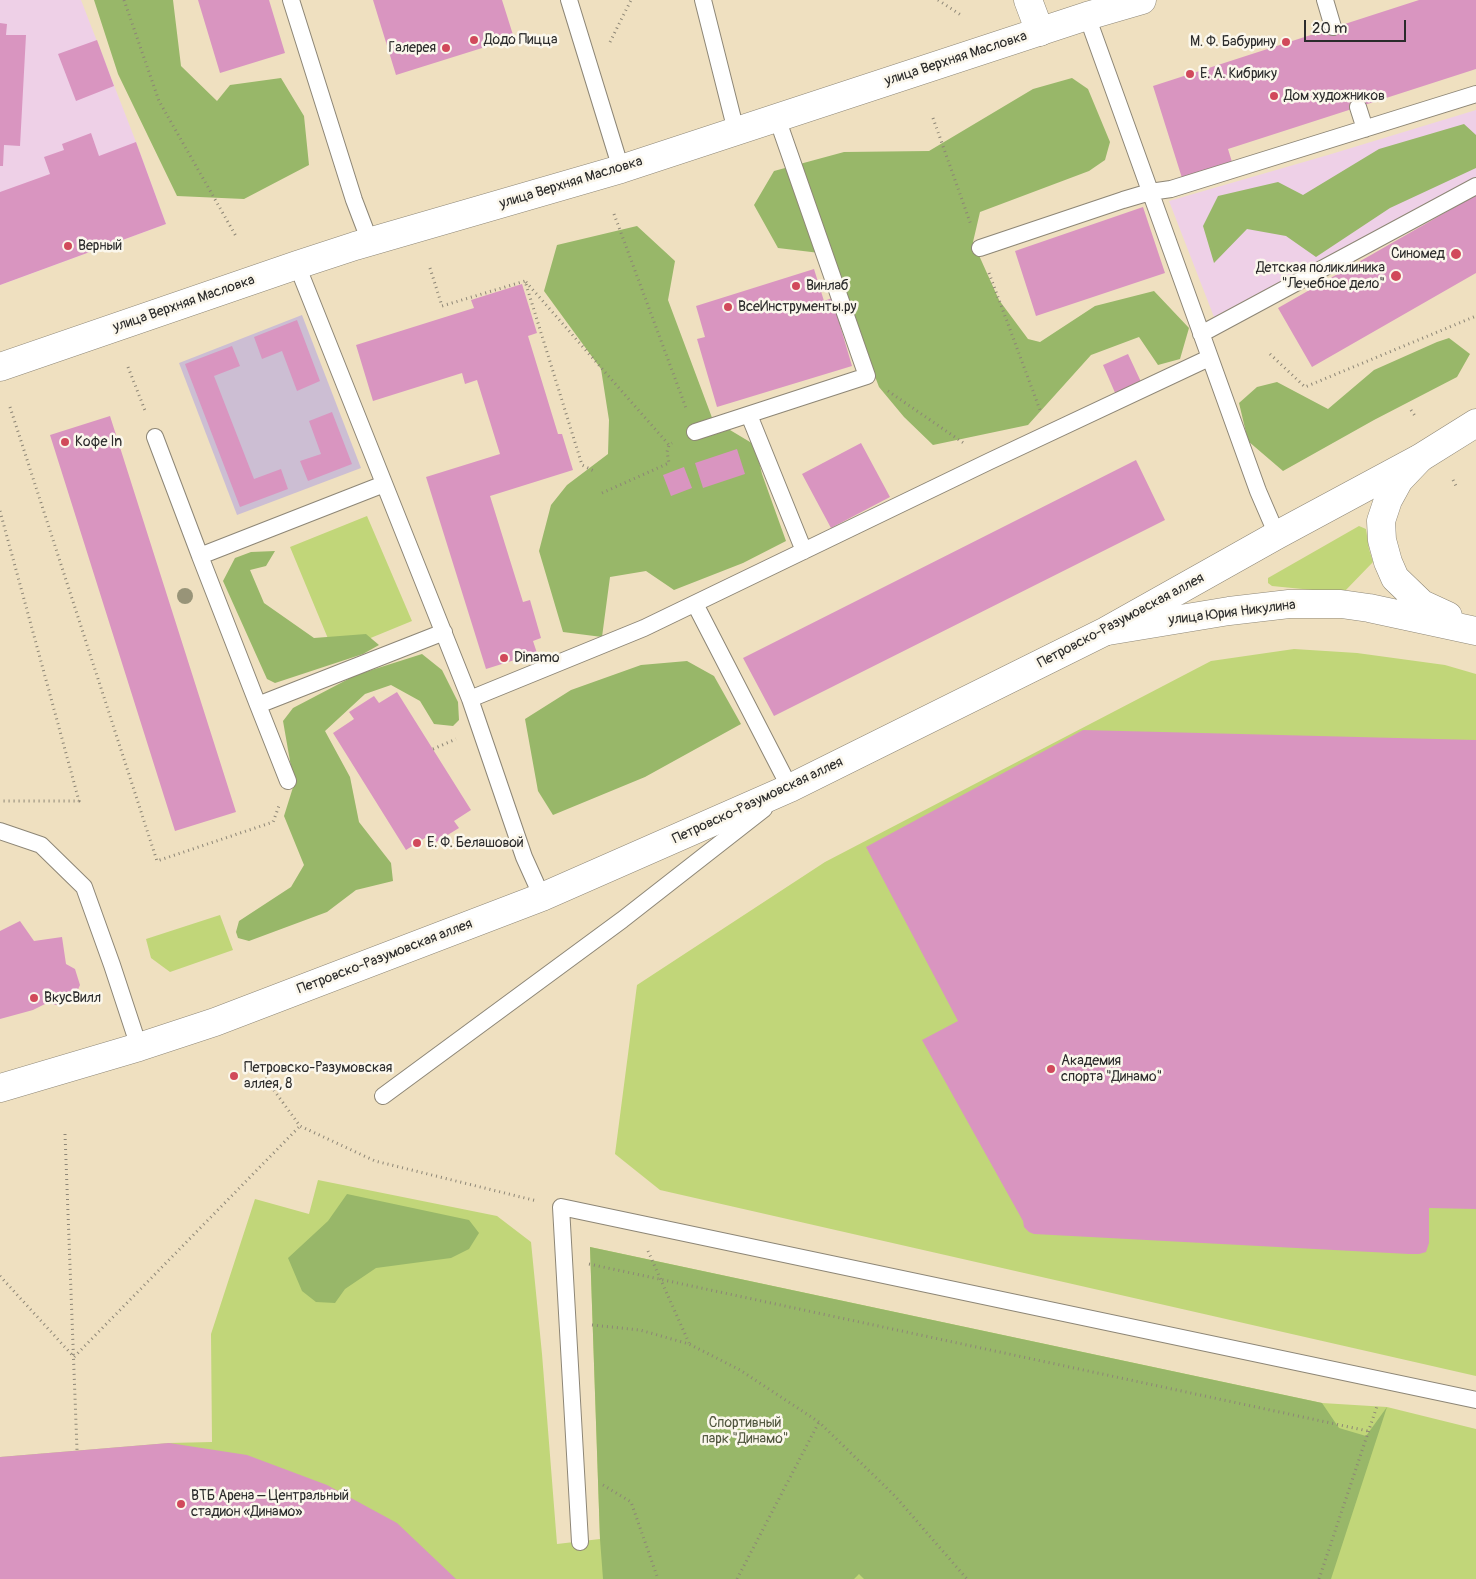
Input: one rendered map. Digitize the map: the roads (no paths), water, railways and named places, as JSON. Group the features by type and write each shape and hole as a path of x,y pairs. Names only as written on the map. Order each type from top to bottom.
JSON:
{"street":[{"path":"1028,0 1040,32"},
{"name":"улица Верхняя Масловка","path":"0,367 297,265 621,169 1087,16 1142,0"},
{"name":"Петровско-Разумовская аллея","path":"0,1088 139,1047 215,1022 542,897 790,788 1106,631 1277,535 1420,458 1476,423"},
{"name":"улица Юрия Никулина","path":"1106,631 1229,611 1289,604 1341,604 1476,630 1422,604 1395,578 1388,562 1382,540 1381,521 1385,507 1399,480 1420,458"}],"lane":[{"path":"291,0 354,200 370,242"},
{"path":"569,0 621,169"},
{"path":"703,0 736,131"},
{"path":"1325,0 1333,27"},
{"path":"1087,16 1258,492 1277,535"},
{"path":"980,248 1150,192 1171,189 1476,94"},
{"path":"1358,107 1366,128"},
{"path":"695,432 867,376 777,118"},
{"path":"1201,334 1476,186"},
{"path":"297,265 470,699 524,857 542,897"},
{"path":"470,699 644,628 1209,358"},
{"path":"749,415 804,551"},
{"path":"155,437 288,781"},
{"path":"200,556 384,484"},
{"path":"383,1096 622,920 790,788 695,604"},
{"path":"258,705 444,632"},
{"path":"0,831 41,845 84,887 139,1047"},
{"path":"580,1542 561,1207 1476,1400"}],"place":[{"name":"Додо Пицца","path":"474,40"},
{"name":"М. Ф. Бабурину","path":"1286,42"},
{"name":"Галерея","path":"446,48"},
{"name":"Е. А. Кибрику","path":"1190,74"},
{"name":"Дом художников","path":"1274,96"},
{"name":"Верный","path":"68,246"},
{"name":"Синомед","path":"1456,254"},
{"name":"Детская поликлиника \"Лечебное дело\"","path":"1396,276"},
{"name":"Винлаб","path":"796,286"},
{"name":"ВсеИнструменты.ру","path":"728,307"},
{"name":"Кофе In","path":"65,442"},
{"name":"Dinamo","path":"504,658"},
{"name":"Е. Ф. Белашовой","path":"417,843"},
{"name":"ВкусВилл","path":"34,998"},
{"name":"Академия спорта \"Динамо\"","path":"1051,1069"},
{"name":"Петровско-Разумовская аллея, 8","path":"234,1076"},
{"name":"ВТБ Арена – Центральный стадион «Динамо»","path":"181,1504"}],"park label":[{"name":"Спортивный парк \"Динамо\"","path":"745,1432"}]}
